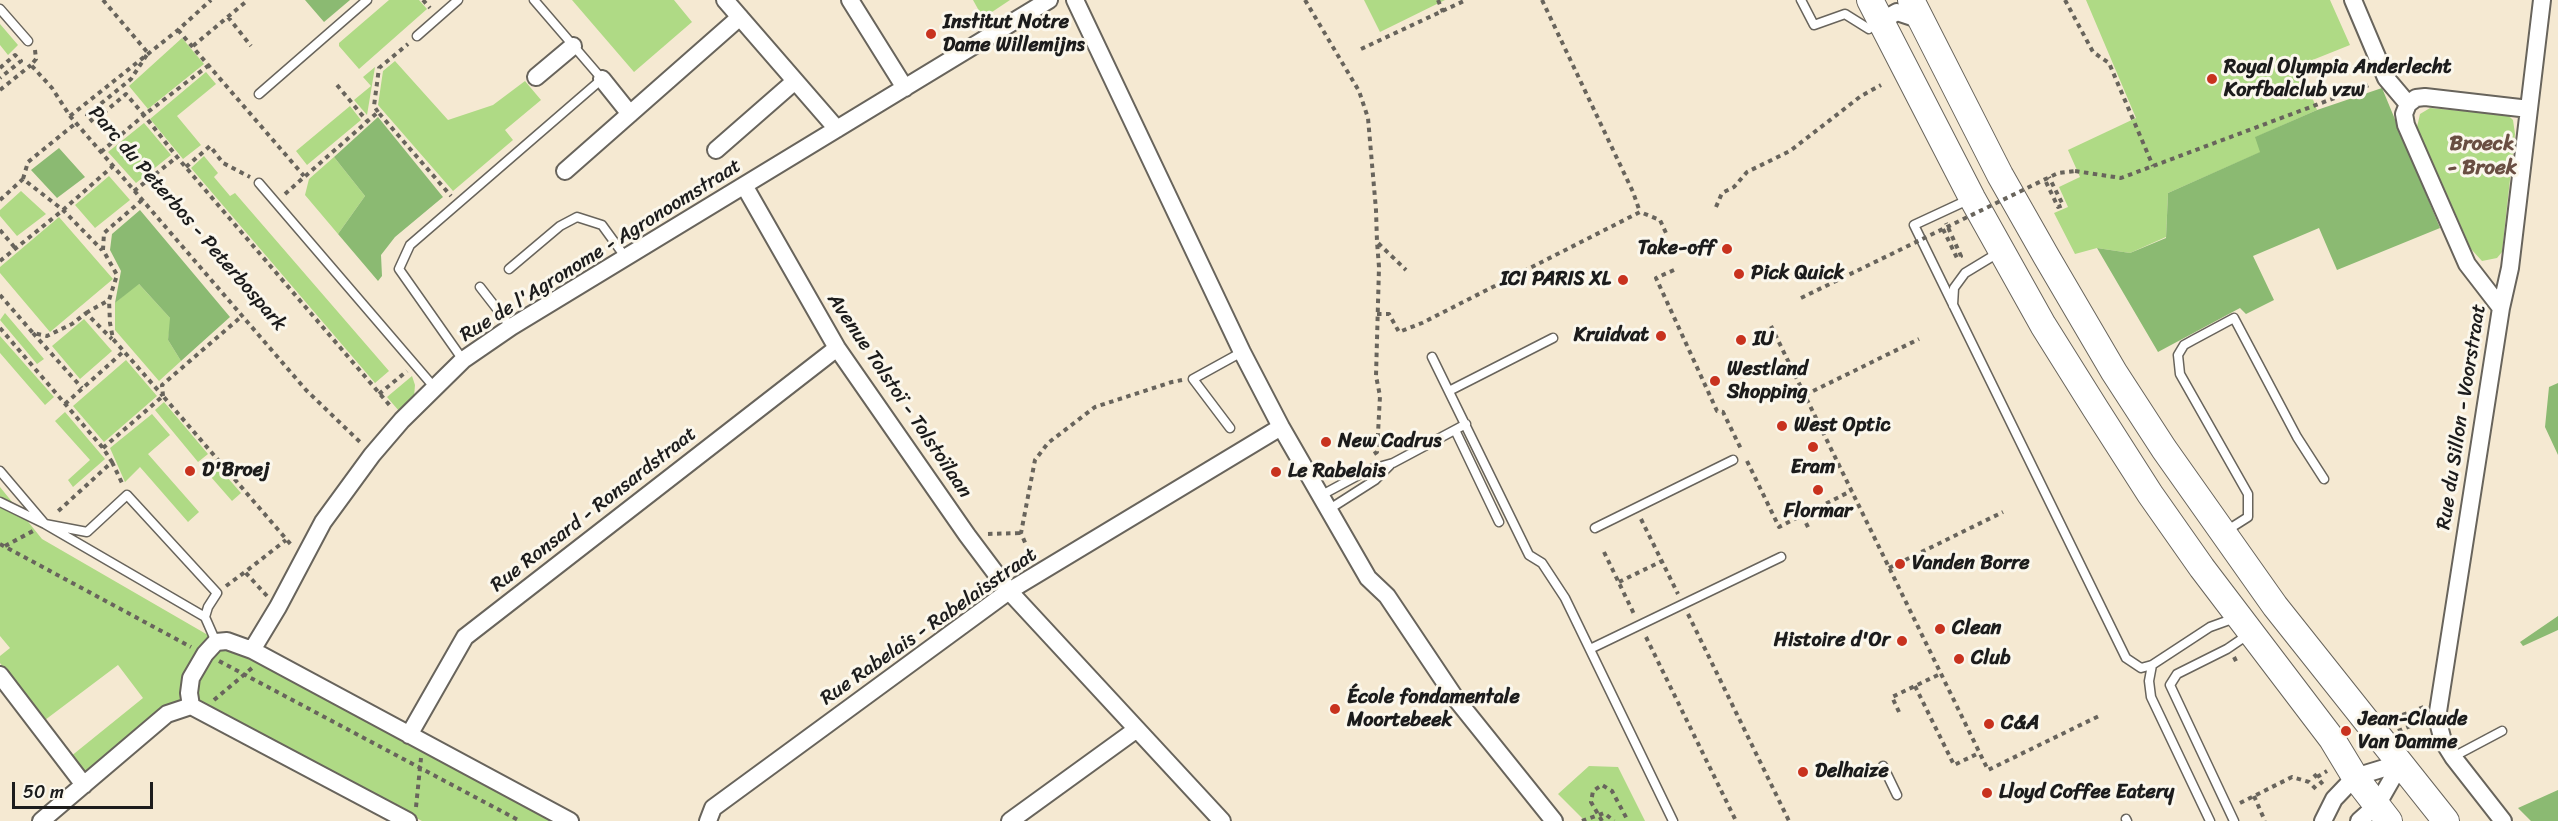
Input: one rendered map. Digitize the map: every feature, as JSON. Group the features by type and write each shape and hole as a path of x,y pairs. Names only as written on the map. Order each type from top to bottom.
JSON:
{"main road":[{"path":"1916,10 2000,175 2051,266 2121,382 2223,533 2328,675 2446,821"},
{"path":"1873,17 2043,325 2150,494 2245,625 2332,739 2375,816"}],"street":[{"path":"725,0 837,129"},
{"path":"850,0 905,88"},
{"name":"Rue de l'Agronome - Agronoomstraat","path":"258,654 278,607 323,522 372,455 402,420 463,360 511,327 745,187 1049,0"},
{"path":"1075,0 1242,352 1328,511 1368,578 1387,597 1456,699 1554,821"},
{"path":"2353,0 2386,78 2408,104"},
{"name":"Rue du Sillon - Voorstraat","path":"2503,821 2453,757 2443,741 2437,718 2501,308 2510,268 2542,0"},
{"path":"1873,17 1916,10"},
{"path":"565,171 740,17"},
{"path":"536,77 573,46"},
{"path":"602,79 630,114"},
{"path":"716,150 795,81"},
{"path":"2501,308 2467,264 2406,125 2404,114 2408,104 2416,98 2425,97 2529,110"},
{"name":"Avenue Tolstoï - Tolstoïlaan","path":"745,187 837,348 967,535 1009,591 1222,821"},
{"name":"Rue Ronsard - Ronsardstraat","path":"409,735 465,637 837,348"},
{"name":"Rue Rabelais - Rabelaisstraat","path":"708,821 713,808 1009,591 1281,427"},
{"path":"191,706 189,693 191,678 211,648 227,641 258,654 570,821"},
{"path":"0,675 84,785"},
{"path":"41,821 167,714 191,706 411,819"},
{"path":"1010,821 1137,729"},
{"path":"2323,821 2334,799 2355,777 2400,763"},
{"path":"2375,816 2400,763"}],"lane":[{"path":"259,94 367,0"},
{"path":"417,36 458,0"},
{"path":"463,360 399,269 410,245 602,79 534,0"},
{"path":"1802,0 1814,25 1845,14 1873,17"},
{"path":"0,9 28,41"},
{"path":"259,183 413,366 434,387"},
{"path":"1972,198 1914,225 2126,658 2140,668 2152,665 2210,627 2245,625"},
{"path":"509,269 560,226 578,217 602,225 627,258"},
{"path":"1953,305 1954,288 1965,273 2001,251"},
{"path":"480,287 511,327"},
{"path":"2223,533 2248,517 2248,494 2180,374 2178,354 2184,345 2234,318 2296,437 2324,479"},
{"path":"1449,391 1553,338"},
{"path":"1230,428 1193,379 1242,352"},
{"path":"1432,357 1529,555 1542,563 1565,598 1673,821"},
{"path":"1320,496 1368,470 1393,463 1466,424"},
{"path":"1455,430 1499,522"},
{"path":"1595,528 1733,460"},
{"path":"1328,511 1375,480 1393,463"},
{"path":"0,471 45,524 87,532 128,495 217,593 205,617 211,648"},
{"path":"0,502 45,524 205,617"},
{"path":"1590,649 1781,557"},
{"path":"2234,821 2170,685 2176,675 2227,649 2245,625"},
{"path":"2152,665 2149,681 2151,697 2210,821"},
{"path":"2453,757 2502,731"},
{"path":"1883,766 1897,795"}],"path":[{"path":"104,0 148,53 131,79 87,115 93,122 126,94 402,420"},
{"name":"Parc du Peterbos - Peterbospark","path":"211,0 178,30 70,116 306,390 372,455"},
{"path":"193,46 248,0"},
{"path":"1305,0 1359,91 1368,118 1380,267 1376,376 1380,396 1377,452 1367,458"},
{"path":"1437,0 1443,12"},
{"path":"1361,49 1466,0"},
{"path":"1542,0 1633,192 1640,212"},
{"path":"2065,0 2093,52 2109,63 2153,166"},
{"path":"228,17 250,46"},
{"path":"178,30 250,108 304,176"},
{"path":"417,36 379,68 374,106 457,203"},
{"path":"0,90 31,65 37,56 28,41"},
{"path":"0,68 15,55 21,61 0,78"},
{"path":"31,65 52,88 70,116"},
{"path":"101,152 144,115 209,65"},
{"path":"1801,298 2058,173 2075,171 2121,178 2386,78"},
{"path":"337,84 368,121"},
{"path":"1716,207 1722,193 1734,187 1747,172 1790,151 1861,96 1881,85"},
{"path":"275,202 378,112"},
{"path":"1,198 24,179 28,162 76,123"},
{"path":"186,167 210,146 223,163 259,183"},
{"path":"134,191 177,157"},
{"path":"0,261 113,166"},
{"path":"2049,177 2049,182 2058,207 2063,206 2049,182"},
{"path":"24,179 63,210 103,250 117,275 109,300 112,339"},
{"path":"103,250 104,234 142,200"},
{"path":"1377,314 1389,314 1399,332 1422,323 1640,212 1660,220 1666,233"},
{"path":"1943,229 1957,258 1961,256 1945,224"},
{"path":"0,230 16,249"},
{"path":"1377,242 1406,270"},
{"path":"1674,270 1656,278 1717,411 1723,412 1779,527 1851,491"},
{"path":"0,295 82,388"},
{"path":"33,333 47,336 72,324 109,300"},
{"path":"86,313 124,351 303,558"},
{"path":"163,396 162,385 242,316"},
{"path":"1771,326 1988,770 2101,715"},
{"path":"0,328 103,448 128,495"},
{"path":"1805,395 1919,339"},
{"path":"65,404 124,351"},
{"path":"379,394 413,366"},
{"path":"1038,573 1020,533 1035,460 1048,444 1095,406 1172,382 1193,379"},
{"path":"103,448 163,396"},
{"path":"2,545 45,524 112,462"},
{"path":"1889,568 2003,512"},
{"path":"1802,515 1809,529"},
{"path":"1641,519 1682,602"},
{"path":"967,535 1020,533"},
{"path":"217,593 286,540"},
{"path":"2,545 211,648 244,674 520,821"},
{"path":"1605,552 1639,623"},
{"path":"1619,582 1662,561"},
{"path":"244,572 278,607"},
{"path":"1687,613 1789,821"},
{"path":"1644,634 1736,821"},
{"path":"191,706 206,706 244,674 258,654"},
{"path":"1899,711 1892,697 1940,674"},
{"path":"1915,686 1954,765 1979,753"},
{"path":"2394,718 2424,707 2426,700"},
{"path":"409,735 422,750 411,819"},
{"path":"2236,805 2292,777 2309,782 2316,789"},
{"path":"1602,821 1591,802 1593,790 1602,785 1612,791 1628,821"},
{"path":"2254,796 2265,821"},
{"path":"1582,821 1596,814 1608,815 1614,821"}],"green space":[{"path":"305,0 350,0 324,22"},
{"path":"389,0 419,0 427,9 359,69 339,46 339,43"},
{"path":"572,0 674,0 692,22 634,72"},
{"path":"973,0 1010,0 983,18"},
{"path":"1364,0 1445,0 1380,32"},
{"name":"Royal Olympia Anderlecht Korfbalclub vzw","path":"2086,0 2330,0 2350,45 2300,65 2317,110 2256,137 2261,152 2168,193 2166,237 2130,253 2097,248 2075,254 2054,213 2068,207 2059,187 2080,177 2068,150 2136,118"},
{"path":"0,24 18,45 8,55 0,45"},
{"path":"182,38 204,64 148,109 129,86"},
{"path":"395,61 448,120 493,105 525,81 541,100 505,130 513,140 453,191 378,105 383,71"},
{"path":"375,67 367,115 354,100 371,86 363,77"},
{"path":"206,72 216,84 177,116 201,145 183,159 150,119"},
{"path":"2382,88 2440,228 2337,270 2319,228 2253,256 2274,300 2246,314 2240,308 2158,352 2097,248 2130,253 2166,238 2168,193 2260,152 2255,137 2317,110"},
{"path":"350,106 361,120 307,165 296,151"},
{"path":"2430,108 2508,115 2513,120 2515,134 2502,252 2497,258 2482,261 2471,249 2417,127 2420,114"},
{"path":"378,117 443,197 395,237 381,255 382,276 378,281 338,234 365,196 334,157"},
{"path":"144,123 171,155 136,183 108,152"},
{"path":"59,148 85,177 57,198 31,170"},
{"path":"204,156 218,173 214,177 230,196 235,193 389,371 375,383 191,168"},
{"path":"334,157 365,196 338,234 305,195 309,179"},
{"path":"109,176 130,200 95,228 75,205"},
{"path":"21,191 46,214 17,236 0,216 0,210"},
{"path":"140,210 230,317 181,361 168,340 170,318 139,284 115,303 121,271 110,250 112,234"},
{"path":"59,217 113,279 50,332 0,273 0,267"},
{"path":"138,283 171,319 168,340 181,361 159,381 115,330 115,303"},
{"path":"5,313 44,359 37,364 0,320"},
{"path":"84,319 112,351 80,379 52,346"},
{"path":"0,336 54,397 45,405 0,353"},
{"path":"126,360 157,396 104,442 73,406"},
{"path":"412,376 415,385 414,397 399,411 387,397"},
{"path":"2558,383 2558,455 2545,427 2549,387"},
{"path":"164,402 208,454 198,462 155,410"},
{"path":"65,412 105,459 73,487 68,480 90,460 55,421"},
{"path":"152,414 170,435 148,454 199,512 188,522 140,467 125,482 110,448"},
{"path":"213,461 241,493 232,501 204,469"},
{"path":"0,487 42,539 239,653 556,821 422,821 180,691 180,700 84,774 70,757 143,698 118,665 45,720 0,663 0,656 10,648 0,636"},
{"path":"2558,616 2558,630 2523,646 2520,642"},
{"path":"1589,766 1618,767 1645,821 1585,821 1558,794"},
{"path":"2558,790 2558,821 2531,821 2518,808"}],"place":[{"name":"Institut Notre Dame Willemijns","path":"931,34"},
{"name":"Royal Olympia Anderlecht Korfbalclub vzw","path":"2212,79"},
{"name":"Take-off","path":"1727,249"},
{"name":"Pick Quick","path":"1739,274"},
{"name":"ICI PARIS XL","path":"1623,280"},
{"name":"Kruidvat","path":"1661,336"},
{"name":"IU","path":"1741,340"},
{"name":"Westland Shopping","path":"1715,381"},
{"name":"West Optic","path":"1782,426"},
{"name":"New Cadrus","path":"1326,442"},
{"name":"Eram","path":"1813,447"},
{"name":"D'Broej","path":"190,471"},
{"name":"Le Rabelais","path":"1276,472"},
{"name":"Flormar","path":"1818,490"},
{"name":"Vanden Borre","path":"1900,564"},
{"name":"Clean","path":"1940,629"},
{"name":"Histoire d'Or","path":"1902,641"},
{"name":"Club","path":"1959,659"},
{"name":"École fondamentale Moortebeek","path":"1335,709"},
{"name":"C&A","path":"1989,724"},
{"name":"Jean-Claude Van Damme","path":"2346,731"},
{"name":"Delhaize","path":"1803,772"},
{"name":"Lloyd Coffee Eatery","path":"1987,793"}],"district":[{"name":"Broeck - Broek","path":"2482,157"}]}
